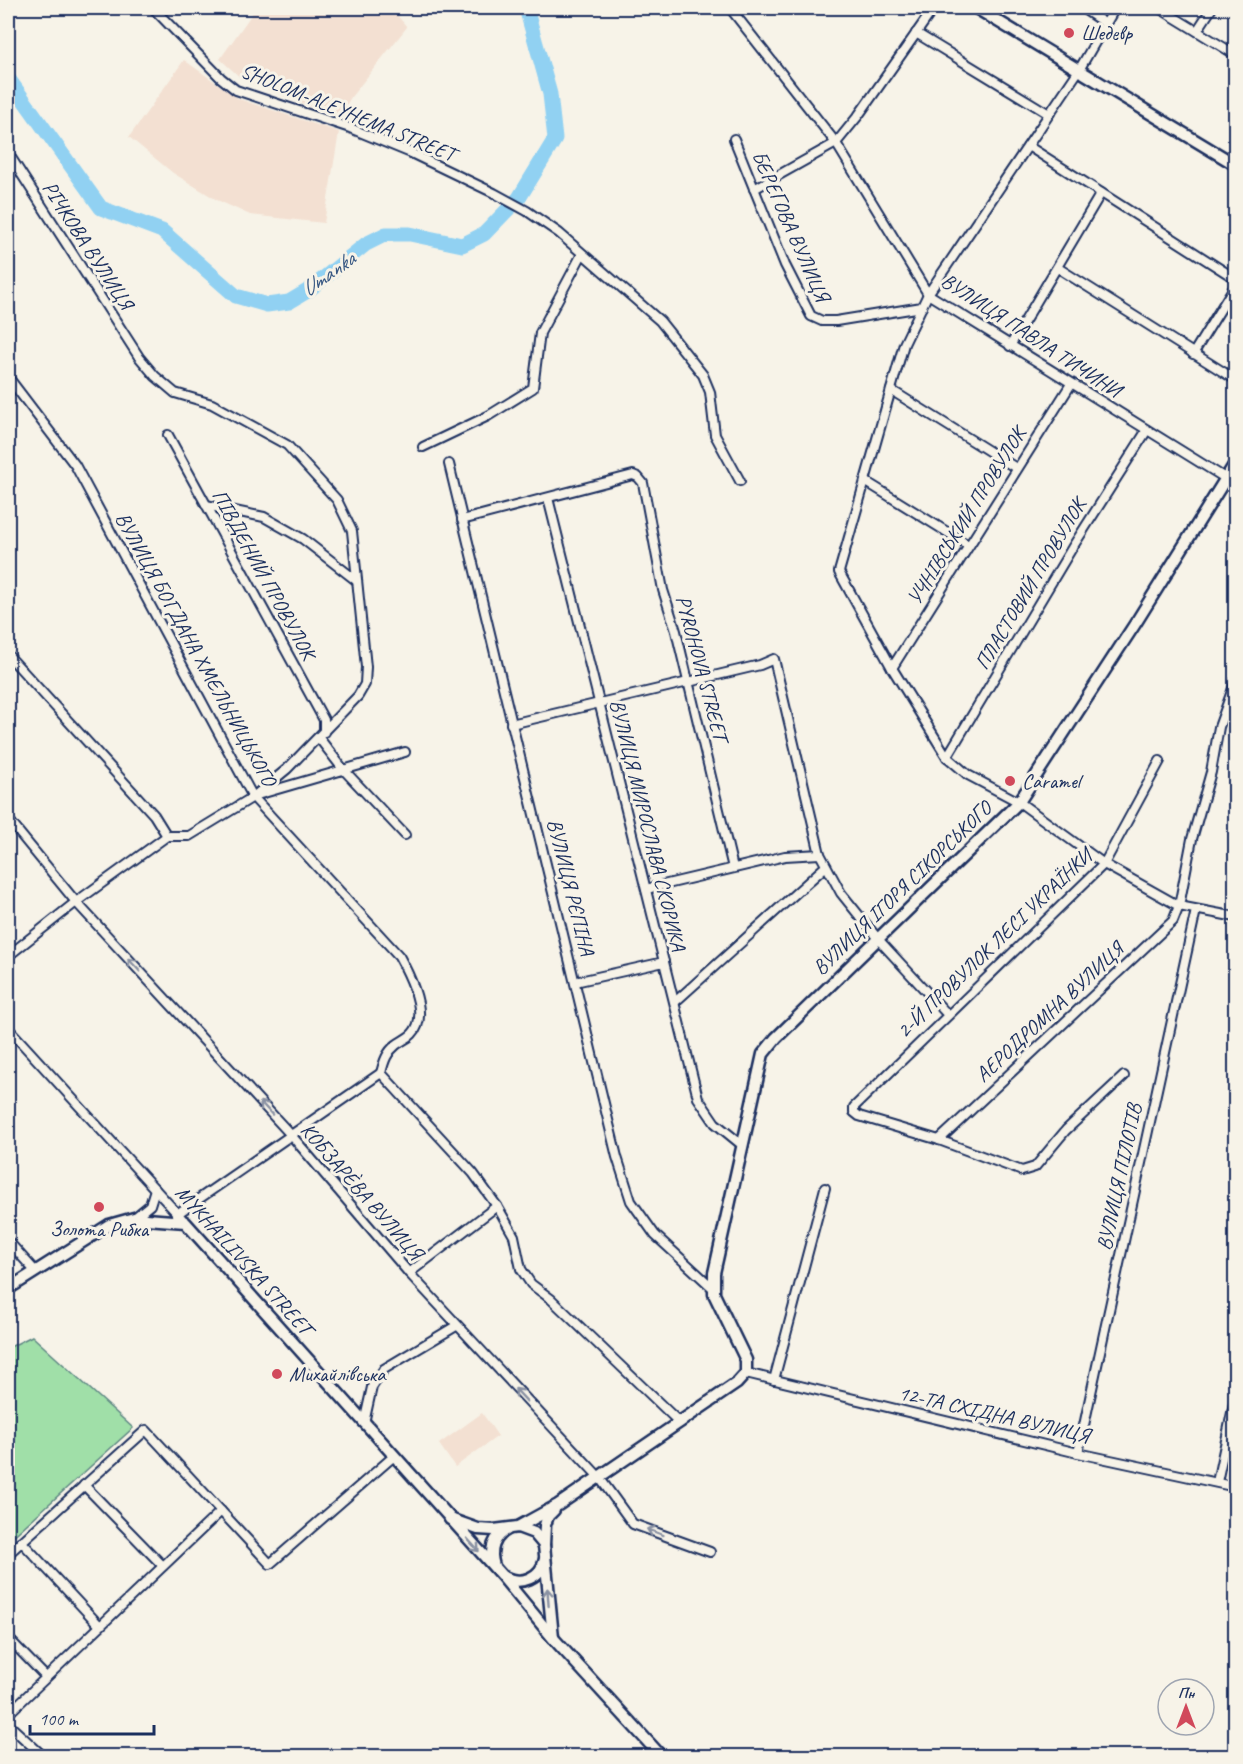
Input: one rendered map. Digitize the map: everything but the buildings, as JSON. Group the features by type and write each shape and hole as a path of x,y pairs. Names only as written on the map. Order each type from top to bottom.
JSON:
{"main road":[{"path":"976,8 1236,165"},
{"name":"ВУЛИЦЯ ІГОРЯ СІКОРСЬКОГО","path":"746,1373 746,1360 742,1348 714,1294 714,1273 763,1054 776,1038 1019,802 1230,480 1236,462"},
{"path":"8,1289 109,1226 134,1218 185,1222"},
{"name":"MYKHAILIVSKA STREET","path":"185,1222 499,1574 553,1638 661,1756"},
{"path":"558,1505 548,1516 545,1525 543,1564 538,1573 530,1579 519,1582 499,1574 491,1554 492,1546 497,1538 558,1505 737,1383 746,1373"},
{"path":"450,1519 478,1529 513,1528 534,1533 544,1550 553,1638"}],"street":[{"name":"SHOLOM-ALEYHEMA STREET","path":"153,8 221,78 236,90 350,128 411,153 494,193 559,233 660,321 703,375 710,392 715,435 740,481"},
{"name":"ВУЛИЦЯ ПАВЛА ТИЧИНИ","path":"730,8 836,143 928,294 1230,480"},
{"path":"754,189 836,143 858,116 934,8"},
{"path":"1082,8 1106,24"},
{"path":"1115,8 1079,70 928,294 904,344 839,570 892,668 947,757 968,775 1019,802 1104,864 1179,906 1236,917"},
{"path":"1159,8 1236,55"},
{"path":"1197,31 1212,8"},
{"path":"916,33 1049,114"},
{"name":"БЕРЕГОВА ВУЛИЦЯ","path":"734,139 785,265 811,316 822,321 836,321 922,307"},
{"path":"1028,146 1236,279"},
{"name":"РІЧКОВА ВУЛИЦЯ","path":"8,153 140,357 155,376 175,393 212,404 287,445 337,500 352,531 366,667 365,684 358,696 321,735 287,769 253,796"},
{"path":"1010,346 1101,193"},
{"path":"423,447 488,416 533,388 540,333 582,254"},
{"path":"1058,268 1236,380"},
{"path":"1192,354 1236,284"},
{"name":"ВУЛИЦЯ БОГДАНА ХМЕЛЬНИЦЬКОГО","path":"8,377 75,465 253,796 399,956 411,976 421,1016 419,1026 385,1057 381,1073"},
{"name":"УЧНІВСЬКИЙ ПРОВУЛОК","path":"892,668 1071,384"},
{"path":"891,390 1016,468"},
{"name":"ПЛАСТОВИЙ ПРОВУЛОК","path":"947,757 1072,548 1147,430"},
{"name":"ПІВДЕНИЙ ПРОВУЛОК","path":"168,435 324,720 321,735 343,769 405,835"},
{"name":"ВУЛИЦЯ РЄПІНА","path":"449,464 617,1157 631,1201 656,1235 714,1288"},
{"name":"PYROHOVA STREET","path":"548,498 633,475 638,477 642,483 663,590 676,631 734,868"},
{"path":"865,481 968,545"},
{"path":"462,520 548,498"},
{"name":"ВУЛИЦЯ МИРОСЛАВА СКОРИКА","path":"548,498 698,1098 715,1122 742,1145"},
{"path":"206,505 264,517 303,539 357,581"},
{"path":"8,655 154,815 167,836"},
{"path":"511,724 760,665 774,659 820,854 841,893 878,939 948,1015"},
{"path":"1179,906 1192,839 1211,772 1219,727 1236,680"},
{"path":"8,956 76,902 167,836 189,836 253,796 405,752"},
{"name":"2-Й ПРОВУЛОК ЛЕСІ УКРАЇНКИ","path":"939,1140 859,1116 854,1112 854,1107 1104,864 1160,761"},
{"name":"КОБЗАРÈВА ВУЛИЦЯ","path":"8,819 76,902 291,1135 456,1326 599,1477 633,1524 711,1552"},
{"path":"646,889 785,856 820,854"},
{"path":"675,1002 826,866"},
{"name":"АЕРОДРОМНА ВУЛИЦЯ","path":"939,1140 1173,921 1179,906"},
{"name":"ВУЛИЦЯ ПІЛОТІВ","path":"1078,1453 1196,909"},
{"path":"575,982 664,962"},
{"name":"MYKHAILIVSKA STREET","path":"8,1028 185,1222"},
{"path":"177,1214 381,1073 473,1173 497,1206 514,1236 521,1269 531,1284 551,1299 680,1423"},
{"path":"939,1140 1022,1171 1029,1170 1035,1167 1066,1130 1124,1076"},
{"path":"774,1380 825,1188"},
{"path":"134,1218 150,1205 155,1189"},
{"path":"409,1273 497,1206"},
{"path":"8,1240 34,1271"},
{"path":"364,1423 372,1387 384,1369 456,1326"},
{"name":"12-ТА СХІДНА ВУЛИЦЯ","path":"746,1373 1078,1453 1236,1487"},
{"path":"1217,1482 1236,1394"},
{"path":"8,1554 146,1430 270,1564 394,1456"},
{"path":"84,1485 163,1566"},
{"path":"8,1714 221,1510"},
{"path":"21,1542 100,1626"},
{"path":"8,1638 46,1677"},
{"path":"8,1724 43,1756"}],"shaded area":[{"path":"256,8 391,8 407,27 351,97 339,118 242,79 220,59"},
{"path":"184,60 239,99 339,132 324,223 250,215 217,200 173,173 129,137"},
{"path":"482,1413 498,1436 455,1467 439,1444"}],"green space":[{"path":"32,1336 133,1428 8,1541 8,1348"}],"waterway":[{"name":"Umanka","path":"8,78 101,208 162,231 236,296 267,305 289,302 309,290 366,244 386,234 410,234 462,245 484,234 519,198 555,139 550,94 526,8"}],"place":[{"name":"Шедевр","path":"1069,33"},
{"name":"Caramel","path":"1010,781"},
{"name":"Золота Рибка","path":"99,1207"},
{"name":"Михайлівська","path":"277,1374"}]}
